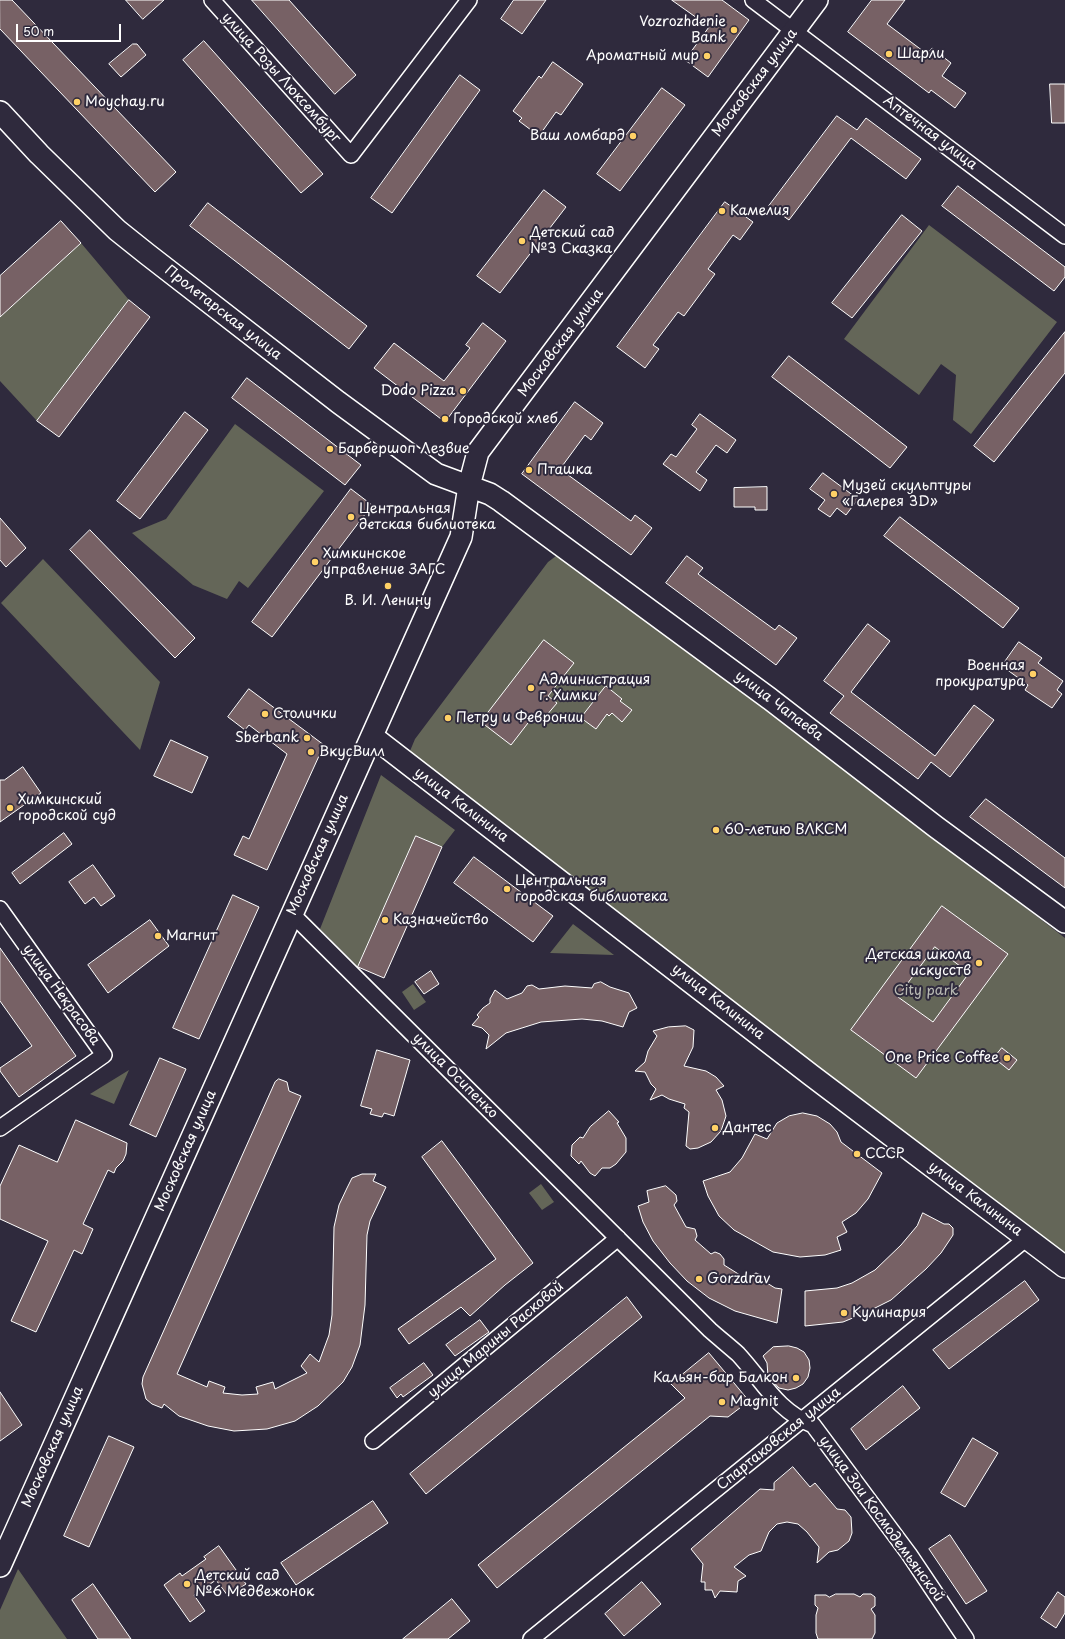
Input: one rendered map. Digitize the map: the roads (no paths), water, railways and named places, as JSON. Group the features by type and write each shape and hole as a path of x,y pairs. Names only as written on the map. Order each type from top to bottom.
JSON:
{"street":[{"name":"улица Розы Люксембург","path":"212,0 351,155 469,0"},
{"name":"Аптечная улица","path":"753,0 1065,236"},
{"name":"Московская улица","path":"0,1566 461,537 470,480 478,452 817,0"},
{"name":"Пролетарская улица","path":"0,112 39,154 117,230 338,402 436,474 470,480"},
{"name":"улица Чапаева","path":"470,480 770,699 936,827 1065,922"},
{"name":"улица Калинина","path":"375,730 811,1075 1065,1267"},
{"name":"улица Некрасова","path":"0,909 104,1055 0,1128"},
{"name":"улица Осипенко","path":"292,914 618,1238"},
{"name":"улица Зои Космодемьянской","path":"618,1238 710,1330 737,1353 783,1408 813,1425 909,1554 966,1639"},
{"name":"улица Марины Расковой","path":"373,1441 618,1238"},
{"name":"Спартаковская улица","path":"532,1639 1027,1238"}],"place":[{"name":"Vozrozhdenie Bank","path":"734,30"},
{"name":"Шарли","path":"889,54"},
{"name":"Ароматный мир","path":"707,56"},
{"name":"Moychay.ru","path":"77,102"},
{"name":"Ваш ломбард","path":"633,136"},
{"name":"Камелия","path":"722,211"},
{"name":"Детский сад №3 Сказка","path":"522,241"},
{"name":"Dodo Pizza","path":"463,391"},
{"name":"Городской хлеб","path":"445,419"},
{"name":"Барбершоп Лезвие","path":"330,449"},
{"name":"Пташка","path":"529,470"},
{"name":"Музей скульптуры «Галерея 3D»","path":"834,494"},
{"name":"Центральная детская библиотека","path":"351,517"},
{"name":"Химкинское управление ЗАГС","path":"315,562"},
{"name":"В. И. Ленину","path":"388,586"},
{"name":"Военная прокуратура","path":"1033,674"},
{"name":"Администрация г. Химки","path":"531,688"},
{"name":"Столички","path":"265,714"},
{"name":"Петру и Февронии","path":"448,718"},
{"name":"Sberbank","path":"307,738"},
{"name":"ВкусВилл","path":"311,752"},
{"name":"Химкинский городской суд","path":"10,808"},
{"name":"60-летию ВЛКСМ","path":"716,830"},
{"name":"Центральная городская библиотека","path":"507,889"},
{"name":"Казначейство","path":"385,920"},
{"name":"Магнит","path":"158,936"},
{"name":"Детская школа искусств","path":"979,963"},
{"name":"One Price Coffee","path":"1007,1058"},
{"name":"Дантес","path":"715,1128"},
{"name":"СССР","path":"857,1154"},
{"name":"Gorzdrav","path":"699,1279"},
{"name":"Кулинария","path":"844,1313"},
{"name":"Кальян-бар Балкон","path":"796,1378"},
{"name":"Magnit","path":"722,1402"},
{"name":"Детский сад №6 Медвежонок","path":"187,1584"}],"park label":[{"name":"City park","path":"926,991"}]}
